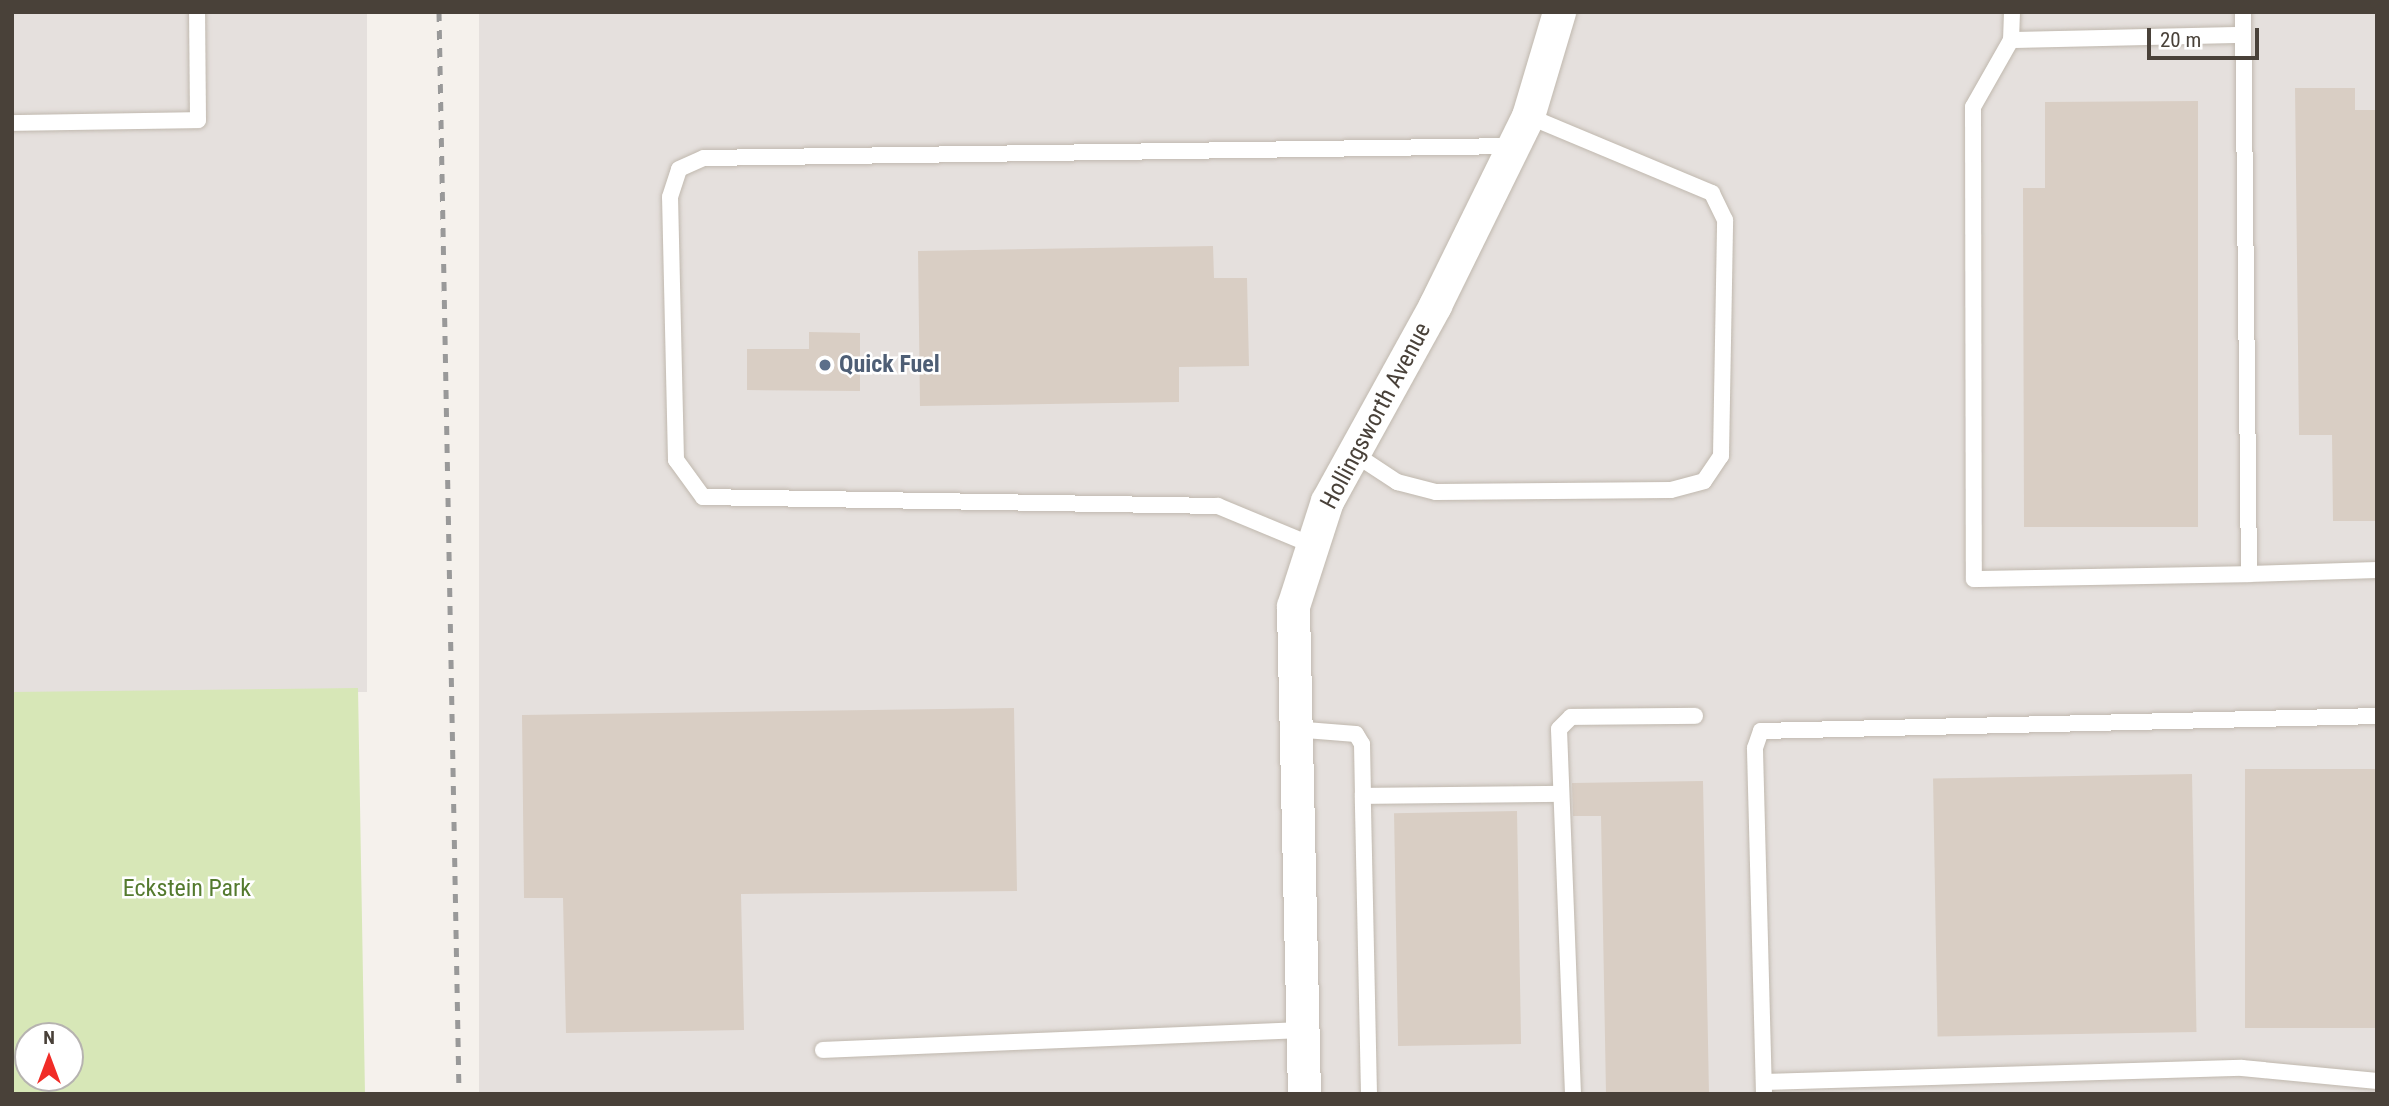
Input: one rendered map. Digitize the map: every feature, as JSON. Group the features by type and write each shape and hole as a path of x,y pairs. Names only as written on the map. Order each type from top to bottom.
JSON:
{"street":[{"name":"Hollingsworth Avenue","path":"1304,1094 1293,729 1293,606 1312,545 1353,453 1528,116 1559,12"}],"lane":[{"path":"12,123 198,120 197,12"},
{"path":"2012,12 2011,40 1973,107 1974,579 2377,570"},
{"path":"2242,12 2239,35 2249,574"},
{"path":"2011,40 2239,35"},
{"path":"1353,453 1397,482 1436,492 1671,490 1704,481 1721,456 1725,220 1712,193 1528,116"},
{"path":"1312,545 1219,506 703,497 676,460 670,197 679,169 704,158 1513,146"},
{"path":"1573,1094 1560,794 1562,721 1695,716"},
{"path":"2377,716 1761,731 1755,748 1764,1088 2242,1068 2377,1082"},
{"path":"1293,729 1356,734 1362,744 1369,1094"},
{"path":"1363,796 1560,794"},
{"path":"823,1050 1301,1030"}],"shaded area":[{"path":"12,12 367,12 367,692 12,692"},
{"path":"479,12 2377,12 2377,1094 479,1094"}],"green space":[{"name":"Eckstein Park","path":"358,688 365,1094 12,1094 12,692"}],"building":[{"path":"2295,88 2355,88 2355,110 2377,110 2377,521 2333,521 2332,435 2299,435"},
{"path":"2198,101 2198,527 2024,527 2023,188 2045,188 2045,102"},
{"path":"1213,246 1214,278 1247,278 1249,366 1179,367 1179,402 920,406 918,251"},
{"path":"809,332 860,333 860,391 747,390 747,349 809,349"},
{"path":"1014,708 1017,891 741,894 744,1030 566,1033 563,898 524,898 522,715"},
{"path":"2245,769 2377,769 2377,1028 2245,1028"},
{"path":"2192,774 2197,1032 1938,1036 1933,779"},
{"path":"1703,781 1709,1094 1606,1094 1601,816 1573,816 1572,783"},
{"path":"1517,811 1521,1044 1398,1046 1394,813"}],"railway":[{"path":"439,12 459,1094"}],"place":[{"name":"Quick Fuel","path":"825,365"}]}
